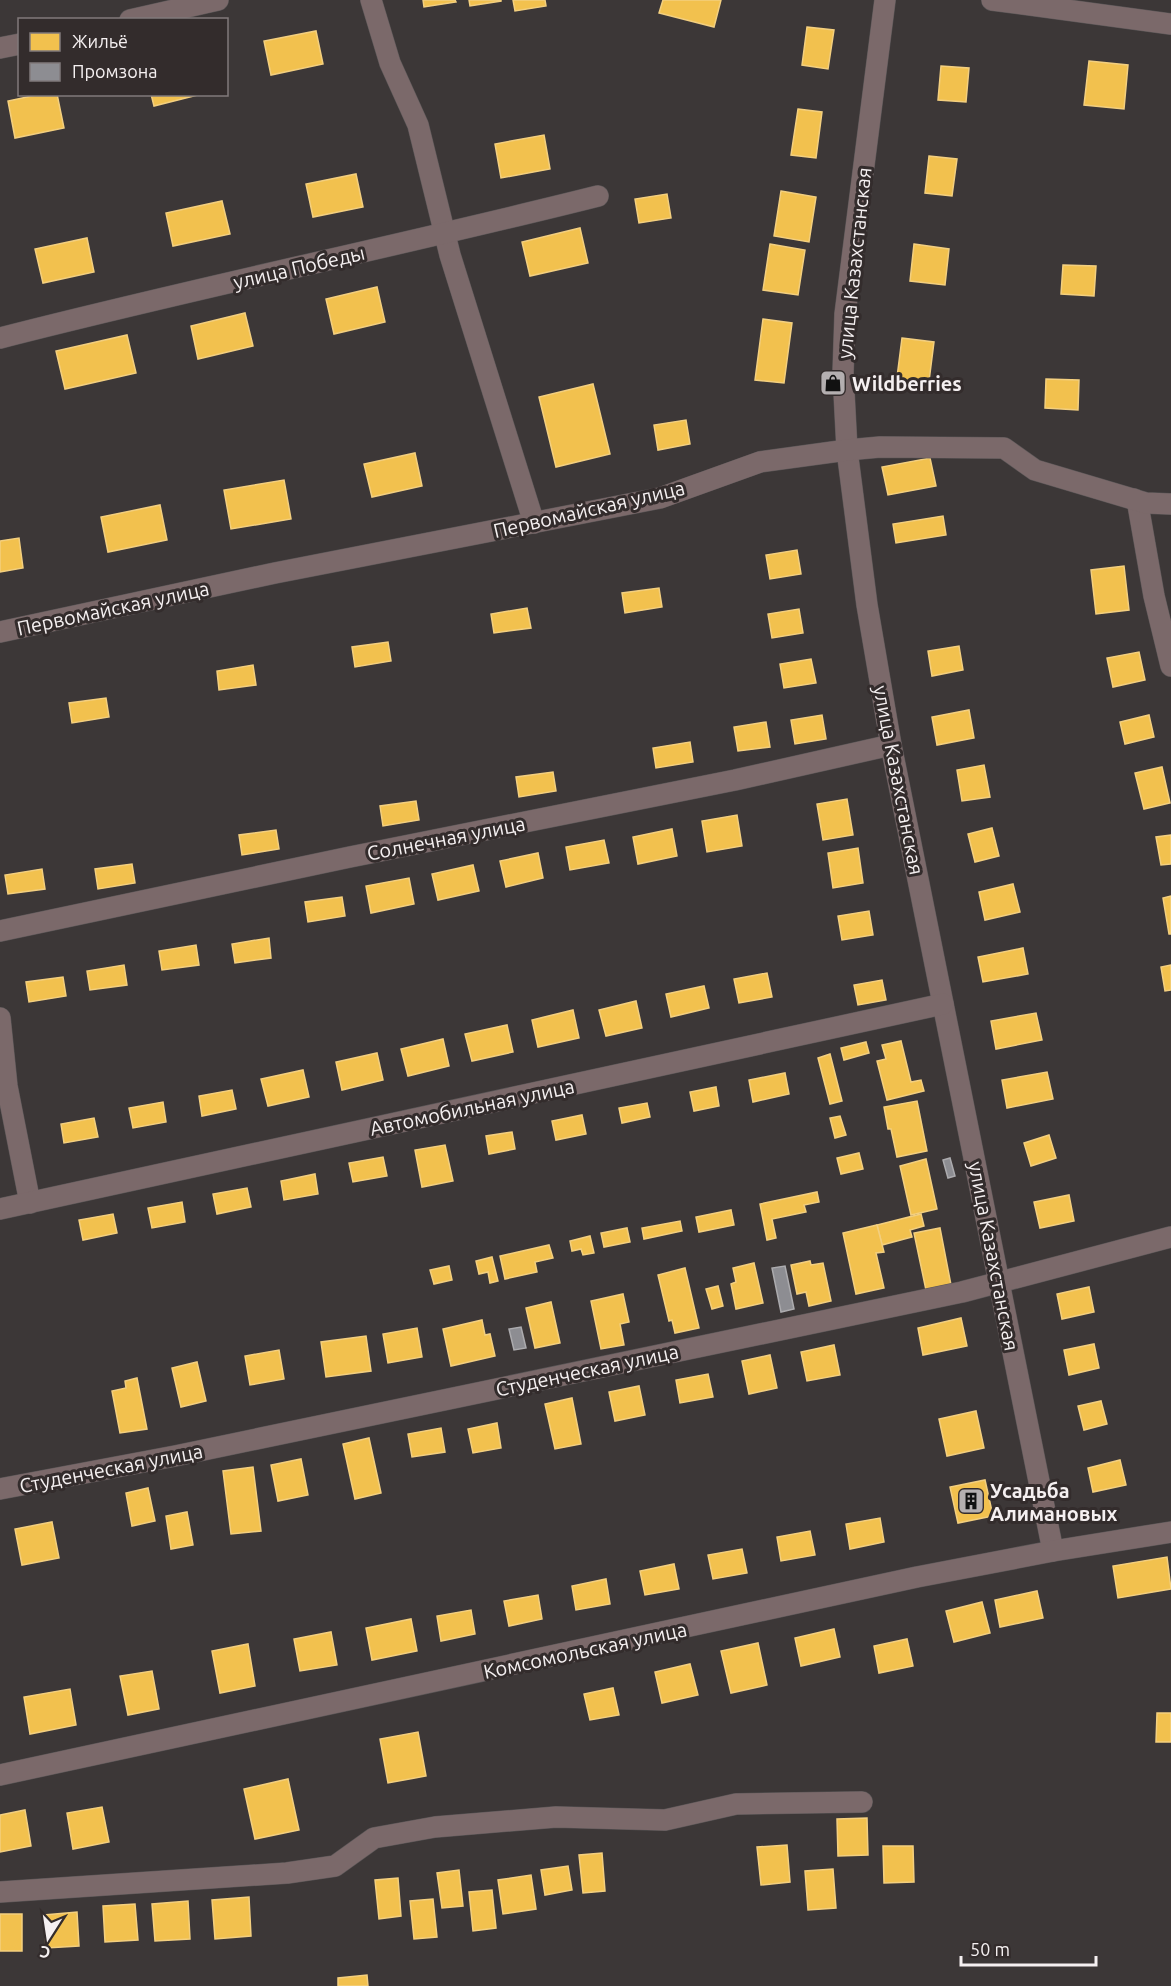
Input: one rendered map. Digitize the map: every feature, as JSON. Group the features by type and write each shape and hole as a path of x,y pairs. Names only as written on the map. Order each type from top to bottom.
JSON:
{"street":[{"path":"139,18 218,0"},
{"path":"371,0 390,63 418,125 445,234 486,376 534,524"},
{"name":"улица Казахстанская","path":"885,0 845,314 843,373 847,450 867,606 891,745 1053,1551"},
{"path":"992,0 1171,24"},
{"path":"0,48 18,44"},
{"name":"улица Победы","path":"0,338 598,196"},
{"name":"Первомайская улица","path":"0,632 275,573 660,498 760,462 847,450 880,447 1004,447 1035,470 1134,499 1171,504"},
{"path":"1134,499 1138,505 1154,596 1171,666"},
{"name":"Солнечная улица","path":"0,931 350,857 735,780 891,745"},
{"name":"Автомобильная улица","path":"0,1209 943,1004"},
{"path":"0,1018 7,1086 30,1203"},
{"name":"Студенческая улица","path":"0,1489 210,1449 849,1316 999,1282 1171,1238"},
{"name":"Комсомольская улица","path":"0,1775 905,1580 1053,1551 1171,1532"},
{"path":"0,1892 296,1872 335,1866 374,1838 435,1827 556,1817 665,1820 736,1804 862,1802"}],"building: Жильё":[{"path":"423,0 455,0 456,2 424,7"},
{"path":"469,0 501,0 501,1 470,6"},
{"path":"513,0 545,0 546,6 515,11"},
{"path":"663,0 721,0 714,27 659,13"},
{"path":"807,27 834,30 828,69 802,65"},
{"path":"316,31 323,64 271,75 264,41"},
{"path":"1089,61 1128,65 1124,109 1084,105"},
{"path":"941,66 969,68 966,102 938,100"},
{"path":"32,96 57,96 64,128 15,138 8,101"},
{"path":"152,96 194,96 154,106"},
{"path":"798,109 822,112 816,158 791,155"},
{"path":"544,135 550,169 501,178 495,144"},
{"path":"929,156 957,159 952,196 925,193"},
{"path":"356,174 363,207 313,217 306,184"},
{"path":"781,191 816,197 809,242 774,236"},
{"path":"667,194 671,218 639,223 635,199"},
{"path":"222,201 230,234 173,246 166,213"},
{"path":"580,228 588,263 530,276 522,242"},
{"path":"87,238 94,272 43,283 35,249"},
{"path":"770,244 805,250 798,295 763,290"},
{"path":"914,244 949,249 945,285 910,281"},
{"path":"1063,265 1096,266 1094,296 1061,294"},
{"path":"377,287 385,322 334,334 326,299"},
{"path":"245,313 253,346 198,359 191,326"},
{"path":"763,319 792,323 784,383 755,380"},
{"path":"127,335 136,373 65,389 56,351"},
{"path":"902,338 934,342 928,389 896,385"},
{"path":"1046,379 1079,380 1078,410 1045,408"},
{"path":"593,384 610,454 556,467 539,397"},
{"path":"686,420 690,444 658,450 654,425"},
{"path":"415,453 422,486 372,497 364,464"},
{"path":"930,458 936,486 888,495 882,467"},
{"path":"284,480 291,519 231,529 224,490"},
{"path":"160,505 167,540 108,552 101,517"},
{"path":"943,516 946,535 896,543 893,524"},
{"path":"19,538 23,568 0,572 0,541"},
{"path":"797,550 801,574 770,579 766,555"},
{"path":"1124,566 1129,610 1096,614 1091,570"},
{"path":"659,588 662,607 625,613 622,593"},
{"path":"527,608 531,628 494,633 491,614"},
{"path":"799,609 803,633 772,638 768,614"},
{"path":"388,642 391,661 355,667 352,647"},
{"path":"959,646 963,670 932,676 928,651"},
{"path":"1139,652 1145,680 1113,687 1107,658"},
{"path":"811,659 816,683 784,688 780,664"},
{"path":"253,665 256,685 219,690 217,671"},
{"path":"106,698 109,717 72,723 69,703"},
{"path":"969,710 974,738 937,745 932,717"},
{"path":"822,715 826,739 795,744 791,720"},
{"path":"1149,715 1154,737 1125,744 1120,722"},
{"path":"766,722 770,747 738,751 734,727"},
{"path":"690,742 693,762 656,768 653,748"},
{"path":"984,765 990,797 962,801 957,770"},
{"path":"1162,767 1170,803 1144,809 1135,773"},
{"path":"553,772 556,791 519,797 516,777"},
{"path":"847,799 853,835 823,840 817,804"},
{"path":"416,801 419,820 383,826 380,806"},
{"path":"737,815 742,846 707,852 702,821"},
{"path":"992,828 999,856 975,862 968,834"},
{"path":"672,829 677,856 638,864 633,837"},
{"path":"276,830 279,849 242,855 239,835"},
{"path":"1171,835 1171,864 1161,865 1156,837"},
{"path":"604,840 609,863 570,870 566,847"},
{"path":"858,848 863,883 833,888 828,853"},
{"path":"538,853 543,878 506,887 500,861"},
{"path":"132,864 135,883 98,889 95,869"},
{"path":"473,865 479,891 438,900 432,874"},
{"path":"42,869 45,889 8,894 5,875"},
{"path":"409,878 414,904 371,913 366,886"},
{"path":"1013,884 1020,912 985,920 979,892"},
{"path":"1171,896 1171,934 1169,934 1163,898"},
{"path":"342,897 345,916 308,922 305,902"},
{"path":"869,911 873,935 842,940 838,916"},
{"path":"269,938 271,958 235,963 232,944"},
{"path":"196,945 199,965 162,970 159,951"},
{"path":"1023,948 1028,974 983,982 978,957"},
{"path":"124,965 127,985 90,990 87,971"},
{"path":"1171,965 1171,990 1165,991 1161,967"},
{"path":"767,973 772,997 739,1003 734,979"},
{"path":"63,977 66,996 29,1002 26,982"},
{"path":"882,980 886,1000 858,1005 854,985"},
{"path":"704,986 709,1008 671,1017 666,994"},
{"path":"636,1001 642,1028 606,1036 599,1010"},
{"path":"573,1010 579,1038 538,1047 532,1020"},
{"path":"1036,1013 1042,1040 996,1049 991,1021"},
{"path":"507,1025 513,1052 472,1061 465,1034"},
{"path":"443,1039 449,1066 408,1076 401,1049"},
{"path":"901,1041 911,1082 921,1080 924,1091 887,1100 877,1061 886,1059 882,1045"},
{"path":"866,1042 869,1053 844,1060 841,1048"},
{"path":"377,1053 383,1080 342,1090 336,1062"},
{"path":"830,1054 842,1101 830,1104 818,1058"},
{"path":"303,1070 309,1097 268,1106 261,1079"},
{"path":"1047,1072 1053,1099 1007,1108 1002,1080"},
{"path":"785,1073 789,1094 753,1102 749,1080"},
{"path":"716,1087 719,1106 694,1111 690,1092"},
{"path":"232,1090 236,1109 202,1116 199,1096"},
{"path":"917,1101 927,1151 897,1157 884,1107"},
{"path":"163,1102 166,1122 133,1128 129,1108"},
{"path":"647,1103 650,1117 622,1123 619,1108"},
{"path":"582,1115 586,1134 556,1140 552,1121"},
{"path":"840,1116 846,1135 835,1138 830,1118"},
{"path":"94,1118 98,1137 64,1143 61,1124"},
{"path":"512,1132 515,1149 489,1154 486,1136"},
{"path":"1049,1135 1056,1158 1031,1166 1024,1143"},
{"path":"445,1145 453,1181 422,1187 415,1150"},
{"path":"859,1153 863,1169 841,1174 837,1158"},
{"path":"383,1157 387,1176 353,1182 349,1163"},
{"path":"926,1159 937,1209 911,1215 900,1166"},
{"path":"315,1174 318,1194 284,1200 281,1181"},
{"path":"247,1188 251,1207 217,1214 213,1194"},
{"path":"817,1192 819,1202 804,1205 806,1212 772,1219 776,1238 767,1240 760,1204"},
{"path":"1069,1195 1074,1221 1040,1228 1034,1202"},
{"path":"182,1202 185,1222 152,1228 148,1208"},
{"path":"731,1210 734,1225 699,1232 696,1217"},
{"path":"113,1214 117,1233 83,1240 79,1220"},
{"path":"921,1214 924,1226 910,1230 912,1237 882,1245 877,1225"},
{"path":"680,1221 682,1231 644,1239 642,1228"},
{"path":"877,1225 884,1252 876,1253 884,1288 856,1294 843,1233"},
{"path":"627,1228 630,1242 604,1247 601,1233"},
{"path":"940,1228 951,1285 926,1290 914,1233"},
{"path":"590,1236 594,1253 583,1255 581,1249 572,1251 570,1241"},
{"path":"549,1245 553,1258 535,1262 537,1272 505,1279 500,1256"},
{"path":"492,1257 498,1281 490,1283 488,1272 479,1274 476,1261"},
{"path":"810,1261 811,1265 823,1263 831,1301 809,1306 806,1292 797,1294 791,1265"},
{"path":"754,1263 763,1303 736,1309 731,1284 736,1282 733,1268"},
{"path":"449,1266 452,1280 434,1284 430,1270"},
{"path":"685,1268 699,1328 675,1333 672,1320 669,1321 658,1275"},
{"path":"718,1286 723,1306 712,1309 706,1289"},
{"path":"1089,1287 1094,1312 1062,1319 1057,1294"},
{"path":"623,1294 629,1322 620,1324 624,1345 601,1349 591,1301"},
{"path":"551,1302 560,1343 535,1348 526,1308"},
{"path":"961,1318 967,1346 923,1355 918,1328"},
{"path":"482,1320 485,1335 490,1334 495,1356 451,1366 443,1329"},
{"path":"417,1328 422,1357 388,1363 383,1334"},
{"path":"366,1336 371,1371 326,1377 321,1342"},
{"path":"1094,1344 1099,1368 1069,1375 1064,1350"},
{"path":"834,1345 840,1375 807,1381 801,1352"},
{"path":"279,1350 284,1379 250,1385 245,1356"},
{"path":"770,1355 777,1388 749,1394 742,1361"},
{"path":"197,1362 206,1401 181,1407 172,1368"},
{"path":"708,1374 713,1397 680,1403 676,1380"},
{"path":"137,1378 147,1429 120,1433 112,1391 126,1388 125,1381"},
{"path":"639,1386 645,1415 615,1421 609,1392"},
{"path":"572,1398 581,1444 555,1449 545,1404"},
{"path":"1101,1401 1107,1424 1084,1430 1078,1406"},
{"path":"976,1411 984,1448 947,1456 939,1419"},
{"path":"497,1423 501,1448 473,1453 468,1429"},
{"path":"441,1428 445,1452 412,1457 408,1434"},
{"path":"369,1438 381,1493 355,1499 343,1444"},
{"path":"301,1459 308,1495 278,1501 271,1465"},
{"path":"1120,1460 1126,1485 1093,1492 1088,1468"},
{"path":"253,1467 261,1531 231,1534 223,1471"},
{"name":"Усадьба Алимановых","path":"985,1480 993,1516 958,1523 950,1487"},
{"path":"148,1488 155,1521 132,1526 126,1493"},
{"path":"187,1512 193,1545 171,1549 166,1516"},
{"path":"880,1518 884,1542 850,1549 846,1524"},
{"path":"52,1522 59,1558 22,1565 15,1529"},
{"path":"810,1531 815,1555 781,1561 777,1537"},
{"path":"742,1549 747,1573 713,1579 708,1555"},
{"path":"1167,1557 1171,1589 1118,1598 1113,1566"},
{"path":"674,1564 679,1589 645,1595 640,1571"},
{"path":"606,1579 610,1604 576,1610 572,1586"},
{"path":"1037,1591 1043,1618 1000,1627 995,1600"},
{"path":"538,1595 542,1619 509,1626 504,1601"},
{"path":"982,1602 990,1633 954,1642 946,1611"},
{"path":"471,1610 475,1634 441,1641 437,1616"},
{"path":"411,1619 417,1651 372,1660 366,1628"},
{"path":"834,1629 840,1657 801,1666 795,1638"},
{"path":"331,1632 337,1665 300,1671 294,1639"},
{"path":"907,1639 913,1666 879,1673 874,1646"},
{"path":"758,1643 767,1685 731,1693 721,1651"},
{"path":"248,1644 255,1686 220,1693 212,1651"},
{"path":"690,1664 698,1695 662,1703 655,1672"},
{"path":"152,1671 159,1709 128,1715 120,1676"},
{"path":"613,1688 619,1715 590,1720 584,1694"},
{"path":"70,1689 76,1725 30,1734 24,1697"},
{"path":"1157,1713 1171,1713 1171,1742 1156,1742"},
{"path":"418,1732 426,1776 388,1783 380,1739"},
{"path":"288,1779 299,1830 255,1839 244,1789"},
{"path":"102,1807 109,1842 73,1849 67,1813"},
{"path":"25,1810 31,1846 0,1852 0,1815"},
{"path":"867,1818 868,1855 838,1856 837,1819"},
{"path":"787,1845 790,1882 761,1885 757,1847"},
{"path":"883,1846 913,1846 914,1882 884,1883"},
{"path":"602,1853 605,1891 583,1893 579,1855"},
{"path":"568,1866 572,1890 545,1895 541,1870"},
{"path":"833,1869 836,1908 808,1910 805,1871"},
{"path":"459,1870 463,1906 442,1908 437,1873"},
{"path":"531,1875 536,1909 503,1914 498,1880"},
{"path":"398,1878 401,1916 379,1919 375,1880"},
{"path":"492,1890 496,1928 473,1931 469,1892"},
{"path":"249,1897 251,1936 215,1939 212,1900"},
{"path":"433,1899 437,1937 414,1939 410,1901"},
{"path":"188,1901 190,1939 155,1941 152,1904"},
{"path":"135,1904 138,1940 105,1942 103,1906"},
{"path":"77,1912 79,1946 46,1948 44,1915"},
{"path":"0,1914 22,1914 22,1951 0,1951"},
{"path":"367,1975 368,1986 338,1986 338,1978"}],"building: Промзона":[{"path":"950,1158 955,1176 948,1178 943,1160"},
{"path":"785,1266 794,1309 781,1312 772,1268"},
{"path":"521,1327 526,1348 514,1350 509,1329"}],"place":[{"name":"Wildberries","path":"833,383"},
{"name":"Усадьба Алимановых","path":"971,1501"}]}
